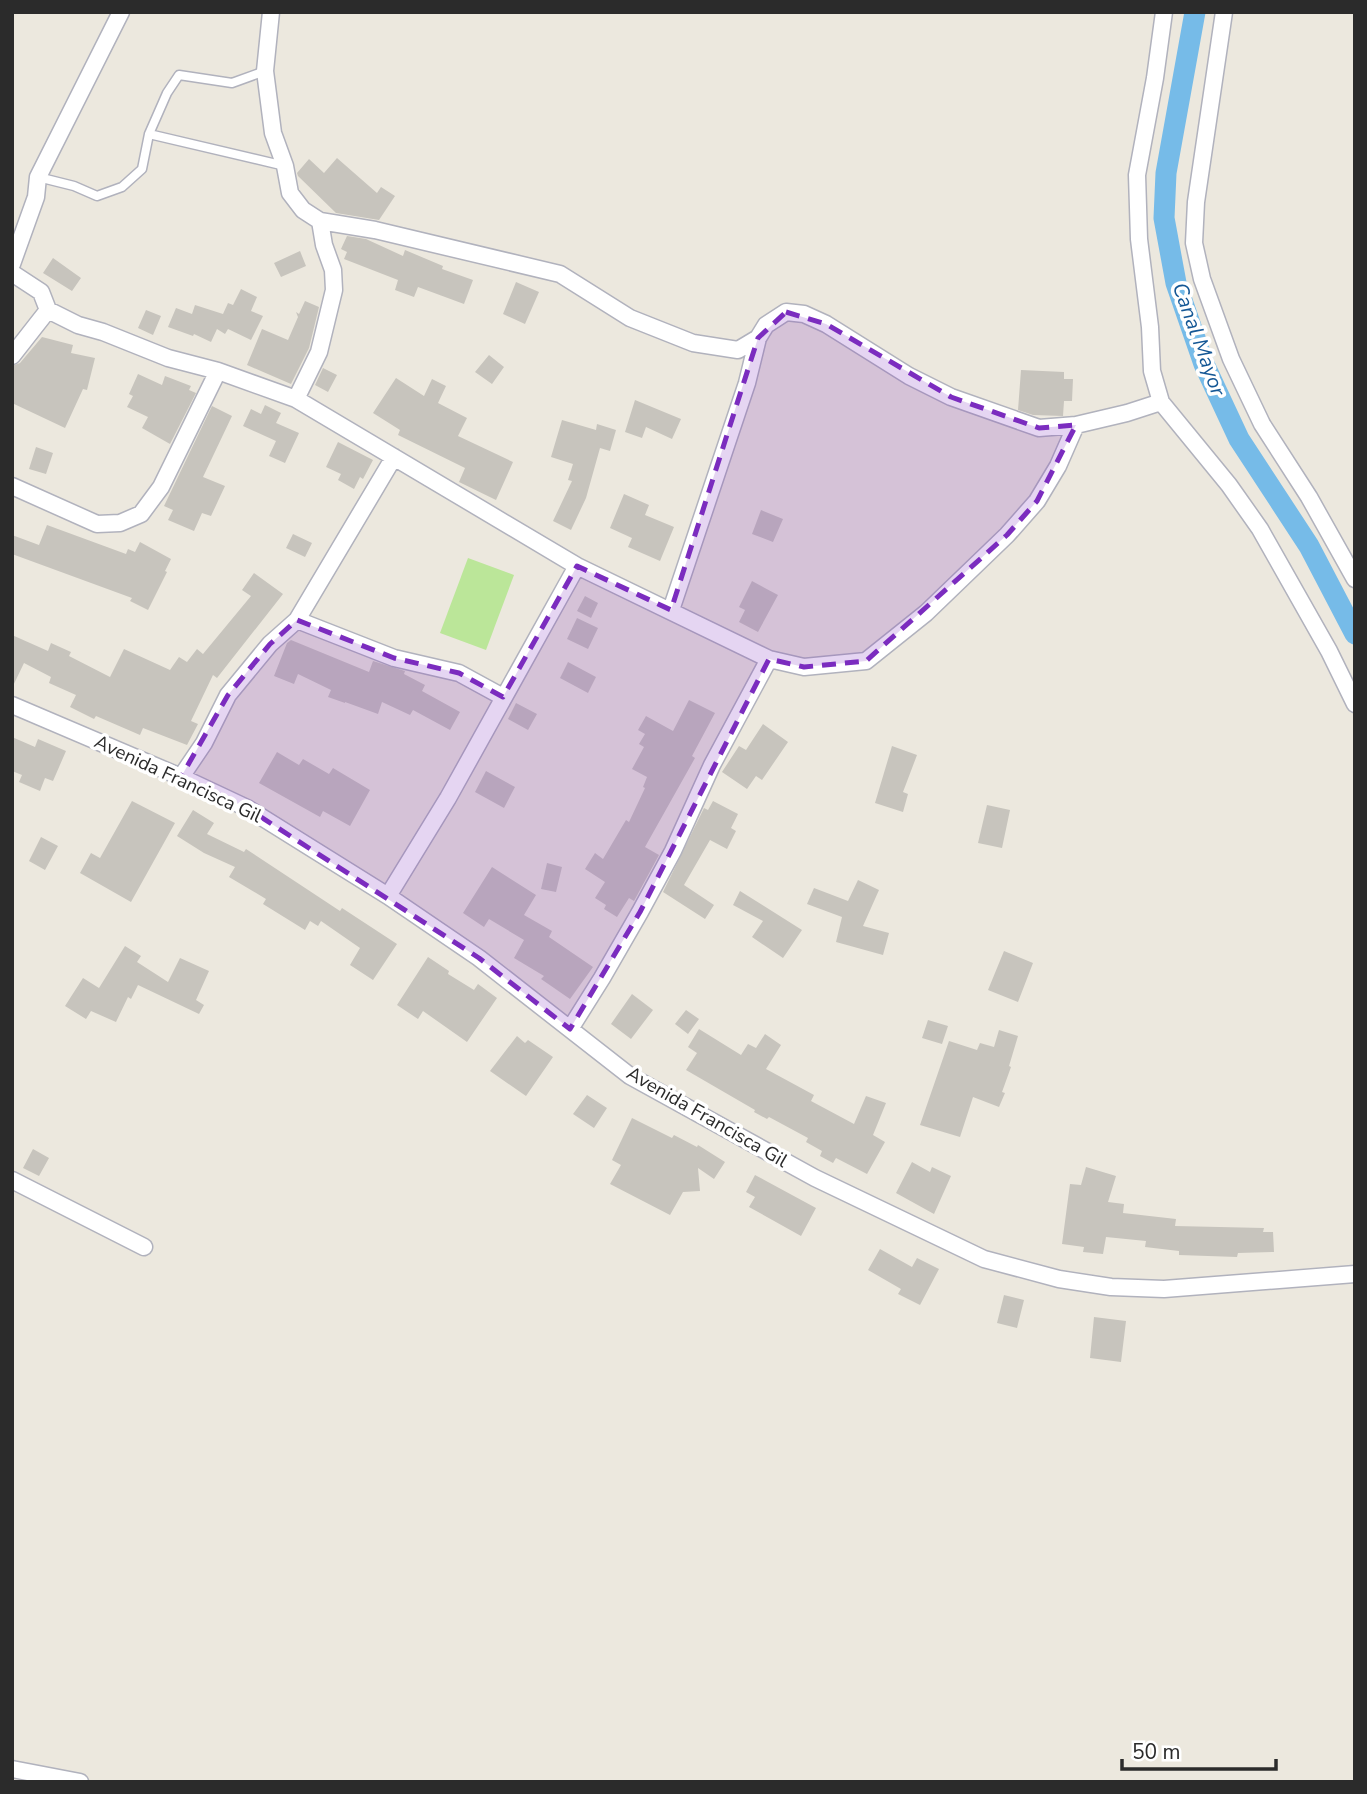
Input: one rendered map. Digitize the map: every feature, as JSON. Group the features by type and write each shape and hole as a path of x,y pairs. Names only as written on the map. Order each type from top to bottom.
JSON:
{"street":[{"path":"12,264 36,197 38,177 121,12"},
{"path":"271,12 264,71 273,133 285,166 289,193 303,210 320,221 375,230 560,274 630,318 693,343 738,350 758,338"},
{"path":"1164,12 1137,175 1139,239 1150,327 1152,371 1161,402 1230,485 1260,530 1316,627 1355,704"},
{"path":"1224,12 1196,202 1194,243 1202,279 1231,359 1262,424 1309,497 1355,579"},
{"path":"296,399 319,352 334,290 333,270 324,245 320,221"},
{"path":"12,273 41,292 48,310 78,325 168,358 218,371 296,399 577,566 769,659 804,667 866,661 926,613 1007,535 1037,501 1058,466 1076,425"},
{"path":"12,356 48,310"},
{"path":"671,610 747,383 758,338 766,325 786,312 804,314 826,324 909,376 951,397 1039,428 1076,425 1161,402"},
{"path":"12,486 97,524 120,523 141,514 162,487 218,371"},
{"path":"181,777 204,743 228,695 270,644 297,620 394,457"},
{"path":"388,897 448,798 577,566"},
{"path":"297,620 394,659 458,673 503,697"},
{"path":"570,1028 602,978 673,851 712,765 769,659"},
{"name":"Avenida Francisca Gil","path":"12,705 247,808 479,958 630,1076 815,1178 984,1259 1059,1279 1164,1289 1355,1274"},
{"path":"12,1180 144,1247"},
{"path":"12,1769 80,1782"}],"lane":[{"path":"38,177 74,186 97,196 122,187 142,169 149,134 167,93 179,75 232,83 264,71"},
{"path":"149,134 285,166"}],"highlighted area":[{"path":"786,312 826,324 951,397 1039,428 1076,425 1037,501 1007,535 866,661 804,667 769,659 640,912 570,1029 479,958 247,808 181,777 228,695 270,644 297,620 394,658 459,673 503,697 577,566 671,610 758,338"}],"green space":[{"path":"468,558 514,575 486,650 440,633"}],"building":[{"path":"337,158 377,193 381,187 395,196 379,220 336,213 298,176 297,173 309,159 324,173"},
{"path":"347,236 366,239 403,256 405,250 443,266 442,269 473,280 464,304 418,287 414,297 395,290 398,280 344,259 347,252 341,249"},
{"path":"300,251 306,266 281,277 274,263"},
{"path":"53,258 81,278 72,291 43,273"},
{"path":"516,282 539,292 525,324 503,314"},
{"path":"241,289 257,297 251,311 263,316 251,340 228,329 225,334 217,329 211,342 168,327 176,308 192,314 195,305 223,314 228,303 233,305"},
{"path":"305,301 319,307 309,348 291,384 247,365 262,329 288,340 298,317 296,312 299,314"},
{"path":"146,310 161,316 153,335 138,328"},
{"path":"42,337 73,345 71,353 95,358 87,390 83,389 65,428 12,403 12,366 20,363"},
{"path":"489,355 504,367 492,384 475,372"},
{"path":"323,368 337,375 328,392 315,385"},
{"path":"1021,370 1064,372 1064,379 1073,379 1072,401 1064,401 1063,416 1033,415 1018,410"},
{"path":"138,374 162,385 165,376 191,386 189,390 196,393 170,444 142,428 148,417 127,407 133,396 129,394"},
{"path":"396,378 424,396 432,379 446,386 438,403 467,418 458,436 513,462 496,500 459,482 465,468 398,435 400,430 373,413"},
{"path":"635,400 681,419 672,439 646,427 642,438 625,432"},
{"path":"265,405 281,413 276,423 299,433 285,463 269,456 276,441 243,426 251,409 261,414"},
{"path":"212,406 232,416 203,477 225,486 211,516 202,513 194,531 168,520 173,510 164,506"},
{"path":"562,420 596,430 597,424 616,430 610,451 600,448 586,498 571,530 553,521 572,481 568,480 573,464 551,457"},
{"path":"338,442 373,460 354,489 338,480 341,474 326,467"},
{"path":"36,447 53,453 46,474 29,469"},
{"path":"624,494 649,505 645,515 674,527 660,561 628,547 632,538 610,528"},
{"path":"761,510 783,519 773,542 752,534"},
{"path":"47,525 126,554 128,549 135,552 140,542 171,559 148,610 130,601 132,598 12,554 12,535 39,545"},
{"path":"293,534 312,543 305,557 286,548"},
{"path":"254,573 283,594 217,678 213,675 191,721 198,724 187,745 143,728 140,735 96,716 94,719 70,707 76,695 49,683 51,677 24,663 12,688 12,635 48,651 51,643 71,652 69,656 110,677 124,649 170,670 179,657 187,662 197,649 203,654 251,596 242,590"},
{"path":"752,581 778,595 758,632 739,622 745,610 739,607"},
{"path":"585,596 598,603 591,618 577,611"},
{"path":"577,618 598,628 588,649 567,639"},
{"path":"291,640 369,672 373,661 405,671 404,674 425,685 422,691 460,712 450,730 413,710 410,715 382,702 378,714 328,697 331,690 298,674 294,684 274,676 287,643"},
{"path":"568,662 596,677 588,693 560,678"},
{"path":"689,700 715,713 692,756 695,758 645,847 659,855 634,901 629,898 617,917 604,909 606,905 595,898 605,882 585,869 595,853 603,859 626,820 629,822 645,788 643,787 647,777 632,769 644,747 639,744 645,734 638,730 646,716 673,731"},
{"path":"516,703 537,714 528,730 508,719"},
{"path":"763,724 788,742 762,780 756,776 747,789 722,772 739,746 746,750"},
{"path":"12,737 35,747 38,739 66,751 53,781 45,778 40,791 19,782 22,775 12,771"},
{"path":"892,746 917,755 903,792 908,794 903,812 875,803"},
{"path":"277,752 299,765 303,759 329,774 333,768 370,790 350,826 323,811 320,817 259,783"},
{"path":"486,771 515,787 504,808 475,792"},
{"path":"132,801 175,823 131,902 80,873 91,853 100,858"},
{"path":"713,801 738,814 731,828 736,831 727,849 710,840 684,885 714,905 705,919 663,892 704,808 708,810"},
{"path":"987,805 1010,810 1002,848 978,843"},
{"path":"193,810 214,823 207,834 244,852 246,849 340,911 342,908 397,944 373,980 350,965 360,948 321,921 318,926 310,921 305,930 263,904 266,899 229,877 235,867 204,853 177,836"},
{"path":"41,837 58,846 45,870 29,861"},
{"path":"547,863 562,867 556,892 541,889"},
{"path":"492,867 536,895 524,915 552,931 549,937 593,967 570,999 541,979 544,976 514,958 524,940 489,919 484,927 463,913"},
{"path":"858,880 879,890 863,926 889,933 883,955 836,942 842,917 807,904 814,888 848,901"},
{"path":"740,891 802,930 783,958 752,937 763,921 733,905"},
{"path":"125,946 141,956 137,962 168,982 180,958 209,971 196,1000 204,1005 199,1014 138,985 131,999 128,997 116,1022 91,1011 86,1019 65,1006 83,978 99,988"},
{"path":"1004,951 1033,963 1018,1002 988,990"},
{"path":"428,957 449,971 448,974 474,990 478,984 497,998 467,1042 423,1011 418,1019 397,1005"},
{"path":"632,994 653,1010 631,1039 611,1024"},
{"path":"686,1010 699,1019 688,1034 675,1024"},
{"path":"928,1020 948,1026 942,1044 922,1038"},
{"path":"699,1029 741,1055 748,1044 756,1048 765,1034 781,1045 766,1069 814,1095 811,1101 854,1124 866,1096 886,1103 873,1135 885,1142 867,1174 836,1158 833,1163 820,1156 822,1151 806,1142 808,1138 754,1112 755,1110 686,1070 697,1053 688,1047"},
{"path":"999,1030 1018,1036 1002,1092 1005,1093 999,1107 973,1097 960,1137 920,1125 949,1041 977,1050 980,1043 994,1047"},
{"path":"517,1036 553,1057 526,1096 490,1071"},
{"path":"587,1095 607,1108 594,1128 573,1114"},
{"path":"632,1118 672,1138 674,1135 697,1147 698,1145 725,1162 714,1179 698,1168 700,1191 683,1192 670,1215 610,1184 621,1165 612,1160"},
{"path":"33,1149 49,1158 39,1176 23,1168"},
{"path":"912,1162 930,1172 932,1167 951,1176 934,1214 896,1193"},
{"path":"1086,1167 1116,1176 1108,1202 1124,1204 1123,1213 1176,1219 1175,1226 1264,1228 1263,1232 1273,1232 1274,1252 1238,1253 1237,1257 1179,1255 1179,1251 1145,1247 1146,1241 1106,1237 1103,1254 1083,1252 1084,1247 1062,1244 1070,1184 1081,1185"},
{"path":"755,1175 816,1208 801,1236 749,1207 755,1197 746,1192"},
{"path":"880,1249 912,1267 917,1258 939,1269 920,1305 898,1294 901,1289 868,1270"},
{"path":"1004,1295 1024,1300 1017,1328 997,1323"},
{"path":"1094,1317 1126,1321 1121,1362 1090,1358"}],"waterway":[{"name":"Canal Mayor","path":"1195,12 1166,173 1164,218 1176,283 1204,364 1239,439 1309,546 1355,634"}]}
